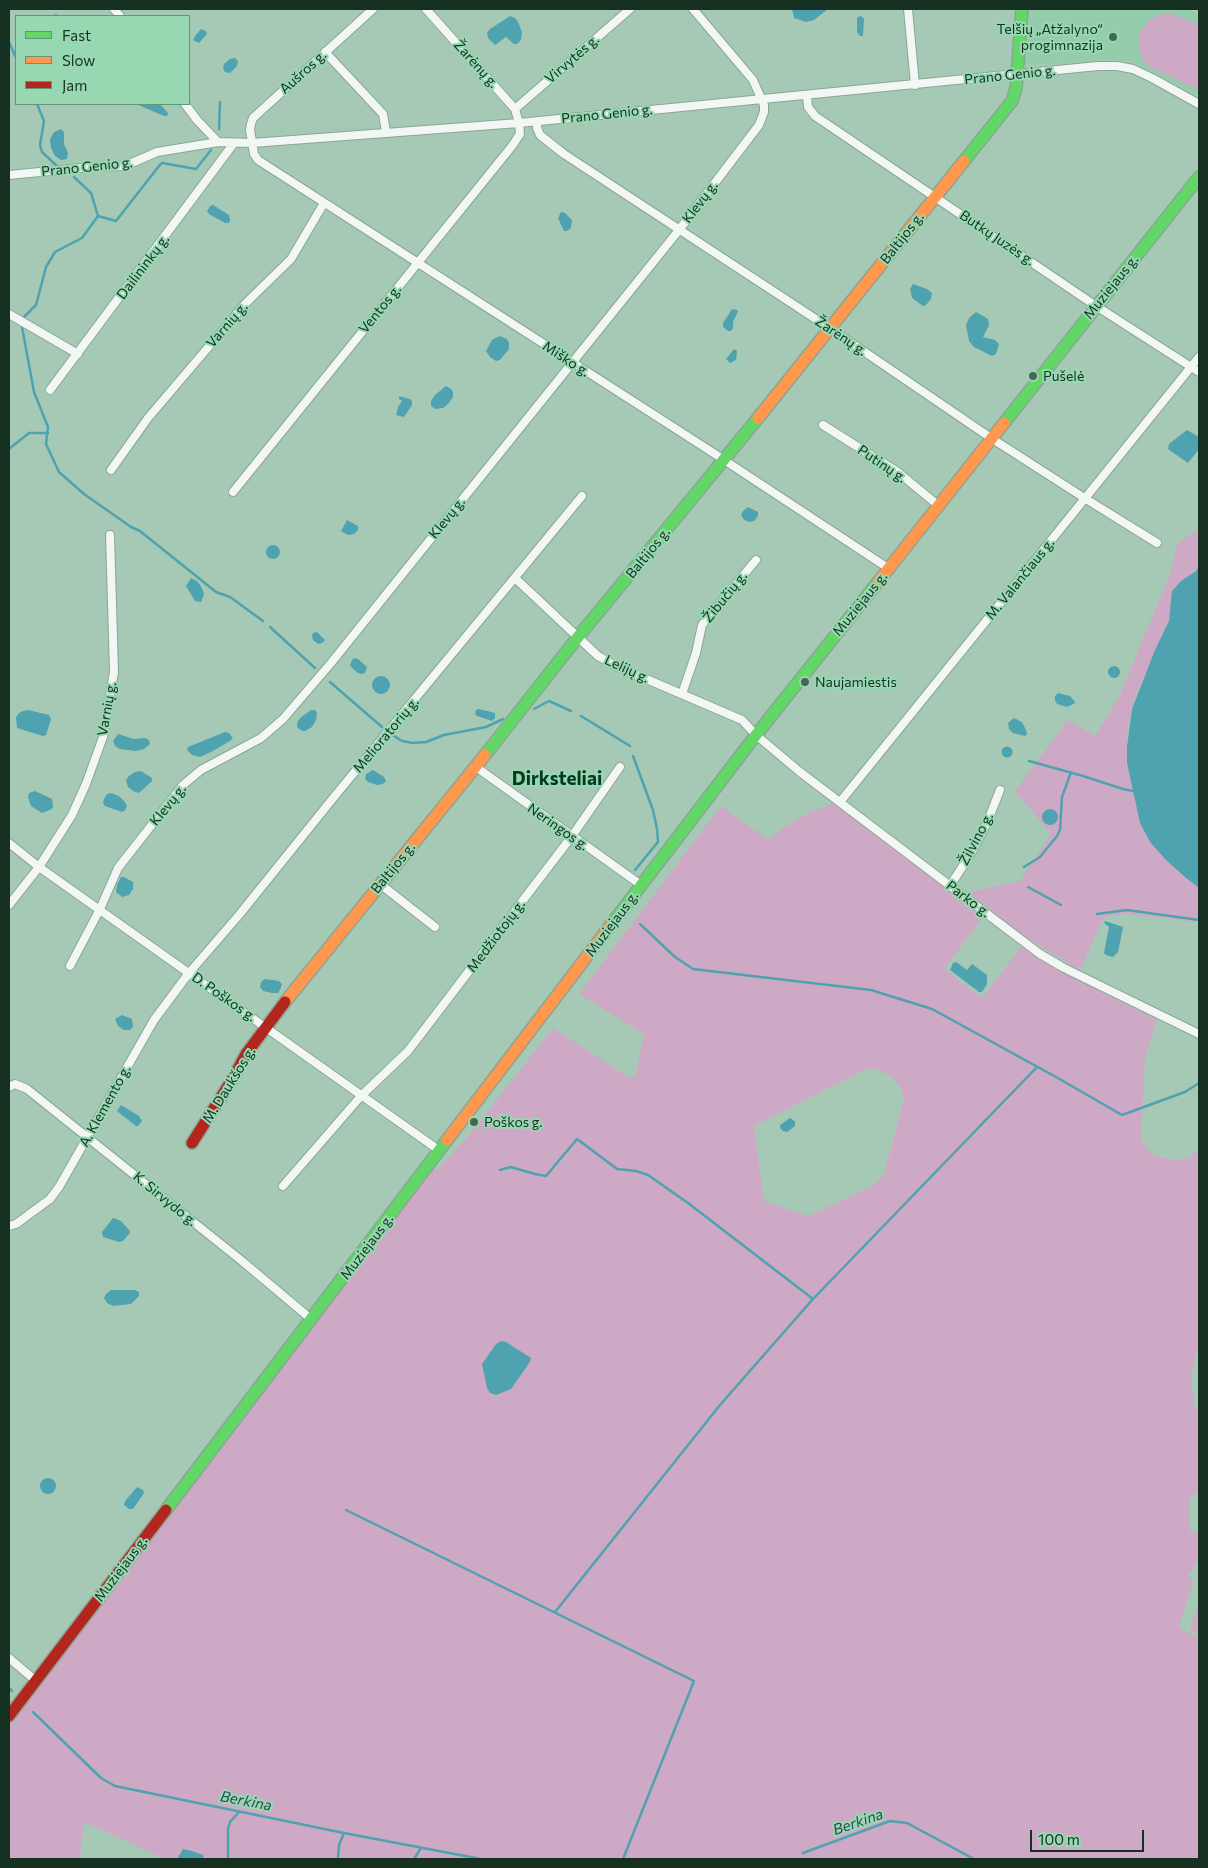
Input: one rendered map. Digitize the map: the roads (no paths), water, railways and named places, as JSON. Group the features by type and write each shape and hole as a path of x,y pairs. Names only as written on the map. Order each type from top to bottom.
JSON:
{"main road":[{"name":"Baltijos g.","path":"266,1026 476,767 578,637 831,329 934,196 1012,101 1016,88 1022,9"},
{"name":"Muziejaus g.","path":"36,1680 756,735 1199,178"},
{"name":"M. Daukšos g.","path":"192,1143 232,1080 246,1054 266,1026"},
{"path":"9,1716 36,1680"}],"street":[{"name":"Aušros g.","path":"252,143 250,124 254,118 374,9"},
{"name":"Žarėnų g.","path":"426,9 515,109 520,123"},
{"name":"Virvytės g.","path":"515,109 630,9"},
{"path":"693,9 748,73 762,98"},
{"path":"908,9 915,85"},
{"path":"325,52 383,114 386,132"},
{"name":"Prano Genio g.","path":"9,176 91,167 125,166 156,152 218,142 252,143 520,123 1098,66 1124,67 1152,78 1199,104"},
{"name":"Butkų Juzės g.","path":"807,95 808,107 815,116 1096,306 1199,372"},
{"name":"Klevų g.","path":"70,966 100,909 118,868 183,785 201,770 261,738 283,719 331,663 679,230 759,125 764,112 762,98"},
{"path":"186,105 218,142"},
{"name":"Žarėnų g.","path":"537,121 538,132 544,140 831,329 991,438 1157,543"},
{"name":"Ventos g.","path":"233,492 512,146 520,134 520,123"},
{"name":"Dailininkų g.","path":"50,390 234,143"},
{"name":"Miško g.","path":"252,143 254,154 258,160 724,460 888,568"},
{"name":"Varnių g.","path":"111,470 148,418 245,304 291,259 324,203"},
{"path":"9,314 78,354"},
{"name":"M. Valančiaus g.","path":"840,802 1086,499 1199,356"},
{"name":"Putinų g.","path":"823,425 899,474 939,506"},
{"name":"Melioratorių g.","path":"189,973 239,915 582,496"},
{"name":"Varnių g.","path":"9,905 39,867 72,815 86,784 103,737 114,672 110,535"},
{"name":"Žibučių g.","path":"682,694 696,653 702,625 756,560"},
{"name":"Lelijų g.","path":"515,578 598,656 616,666 742,720 756,735"},
{"name":"Parko g.","path":"756,735 800,772 1040,954 1064,968 1199,1034"},
{"name":"Neringos g.","path":"476,767 641,885"},
{"name":"Medžiotojų g.","path":"283,1186 361,1096 408,1051 572,836 620,767"},
{"name":"Žilvino g.","path":"950,886 974,850 1000,790"},
{"name":"D. Poškos g.","path":"9,843 39,867 440,1151"},
{"path":"380,884 435,927"},
{"name":"A. Klemento g.","path":"9,1226 16,1224 50,1199 59,1187 154,1020 189,973"},
{"name":"K. Sirvydo g.","path":"12,1085 27,1089 242,1261 311,1319"},
{"path":"9,1658 36,1680"}],"water":[{"path":"792,9 828,9 814,20 806,22 794,18"},
{"path":"510,16 518,22 522,32 521,40 514,44 506,37 495,45 488,38 487,33"},
{"path":"860,16 864,18 863,36 860,36 857,32 857,18"},
{"path":"201,29 206,31 207,34 199,43 193,40"},
{"path":"235,58 238,61 237,66 230,73 225,72 224,64 230,59"},
{"path":"138,105 161,105 168,113 167,116"},
{"path":"61,129 64,132 64,144 68,153 67,159 61,160 55,156 51,148 50,139 54,132"},
{"path":"213,205 229,215 229,223 225,223 209,214 207,211"},
{"path":"561,212 565,213 572,220 571,228 567,231 564,231 558,218"},
{"path":"913,284 932,293 931,299 926,305 923,306 912,298 910,289"},
{"path":"732,309 738,311 733,322 733,328 731,331 728,331 723,327 723,323"},
{"path":"976,312 988,319 989,325 983,337 995,340 999,344 996,354 992,356 974,347 969,341 966,325 969,318"},
{"path":"500,336 507,339 509,349 500,360 496,361 486,351 492,340"},
{"path":"734,349 737,351 736,360 730,363 726,359"},
{"path":"446,386 453,392 453,397 443,408 435,409 431,406 431,401"},
{"path":"399,396 412,401 412,405 404,417 396,415 402,401 399,399"},
{"path":"1187,430 1199,437 1199,449 1188,463 1168,449 1169,444"},
{"path":"748,507 758,512 758,516 754,521 744,520 741,515"},
{"path":"347,520 358,526 358,530 354,534 348,535 341,531"},
{"path":"270,545 276,545 280,552 276,559 270,559 266,555 266,549"},
{"path":"1199,566 1199,888 1166,860 1150,842 1140,823 1127,763 1127,747 1132,709 1155,650 1169,621 1172,591 1181,581 1196,571"},
{"path":"191,578 197,581 202,588 204,594 201,602 195,601 186,586"},
{"path":"317,632 325,640 322,643 318,644 313,640 313,633"},
{"path":"354,658 367,667 365,673 358,673 350,666"},
{"path":"1112,666 1116,666 1120,672 1116,678 1112,678 1108,674 1108,670"},
{"path":"381,676 387,679 390,685 387,691 381,694 375,691 372,685 375,679"},
{"path":"1058,693 1070,696 1075,703 1067,707 1057,704 1055,696"},
{"path":"28,710 49,715 51,719 46,735 43,736 17,728 16,717 20,712"},
{"path":"311,710 315,710 317,713 316,720 312,727 302,731 297,727 297,723 300,718"},
{"path":"476,710 495,713 495,718 492,721 477,716 475,714"},
{"path":"1014,718 1022,722 1027,734 1025,736 1013,733 1009,729 1008,723"},
{"path":"225,732 229,733 233,738 211,752 200,757 192,755 187,750 188,747"},
{"path":"118,734 134,739 145,738 149,740 150,744 144,749 136,751 120,749 115,746 113,741"},
{"path":"1007,746 1013,752 1007,758 1001,752"},
{"path":"373,770 384,777 386,781 383,784 377,785 365,779 366,774"},
{"path":"141,771 152,778 152,781 139,793 128,787 126,780 135,772"},
{"path":"35,791 52,799 52,809 42,813 31,806 28,797 29,793"},
{"path":"111,793 119,796 125,802 127,806 125,810 122,812 105,806 103,803 104,799 107,794"},
{"path":"1050,809 1056,811 1058,817 1056,823 1050,825 1044,823 1042,817 1044,811"},
{"path":"121,877 133,882 133,889 129,895 122,897 116,892"},
{"path":"1105,921 1123,927 1118,952 1113,957 1104,953 1109,927 1104,923"},
{"path":"956,962 967,970 972,964 987,975 987,984 982,992 979,992 950,970 953,963"},
{"path":"265,979 279,981 282,984 278,993 263,991 260,987 261,982"},
{"path":"122,1015 132,1019 133,1027 130,1030 124,1030 118,1026 115,1019"},
{"path":"121,1105 139,1116 142,1121 138,1126 117,1111"},
{"path":"790,1118 795,1121 795,1126 787,1132 783,1131 780,1125"},
{"path":"113,1218 121,1221 130,1231 123,1241 119,1242 103,1237 102,1232"},
{"path":"111,1290 135,1290 139,1292 139,1296 131,1304 113,1306 107,1303 104,1298"},
{"path":"501,1341 506,1342 531,1358 511,1389 496,1395 490,1393 487,1388 482,1364 496,1344"},
{"path":"45,1478 51,1478 56,1483 54,1492 45,1494 40,1489 40,1483"},
{"path":"137,1487 143,1490 144,1493 133,1509 129,1509 124,1505 125,1501"},
{"path":"183,1849 203,1855 204,1859 177,1859"}],"waterway":[{"path":"9,42 15,56"},
{"path":"219,129 220,102"},
{"path":"37,105 44,121 40,145 42,152 57,166"},
{"path":"98,216 116,221 162,163 196,169 211,150"},
{"path":"24,317 36,305 46,267 55,252 82,238 98,216 91,193 74,177"},
{"path":"22,327 34,392 48,427 46,444 59,472 84,494 131,527 140,531 216,592 230,597 263,621"},
{"path":"9,449 29,433 48,433"},
{"path":"270,627 315,668"},
{"path":"330,682 382,727"},
{"path":"534,709 549,701 571,711"},
{"path":"581,716 630,746"},
{"path":"391,734 402,741 413,743 426,742 444,735 486,727 503,719"},
{"path":"633,756 653,810 658,842 635,870"},
{"path":"1029,761 1133,791"},
{"path":"1024,867 1040,857 1060,830 1062,797 1071,772"},
{"path":"1028,887 1061,905"},
{"path":"1097,914 1127,910 1199,920"},
{"path":"640,924 675,957 693,969 871,990 932,1009 1122,1115 1185,1092 1199,1083"},
{"path":"500,1170 511,1167 546,1176 577,1139 617,1169 636,1171 648,1175 688,1203 813,1299 1037,1067"},
{"path":"555,1612 720,1405 813,1299"},
{"path":"346,1510 694,1681 623,1859"},
{"name":"Berkina","path":"9,1688 12,1691"},
{"name":"Berkina","path":"33,1712 101,1778 115,1786 481,1859"},
{"path":"228,1859 228,1829 230,1822 239,1812"},
{"name":"Berkina","path":"803,1853 890,1821 907,1823 974,1859"},
{"path":"338,1859 339,1845 344,1833"},
{"path":"414,1859 421,1848"}],"place":[{"name":"Telšių „Atžalyno“ progimnazija","path":"1113,37"},
{"name":"Pušelė","path":"1033,376"},
{"name":"Naujamiestis","path":"805,682"},
{"name":"Poškos g.","path":"474,1122"}],"district":[{"name":"Dirksteliai","path":"557,779"}]}
